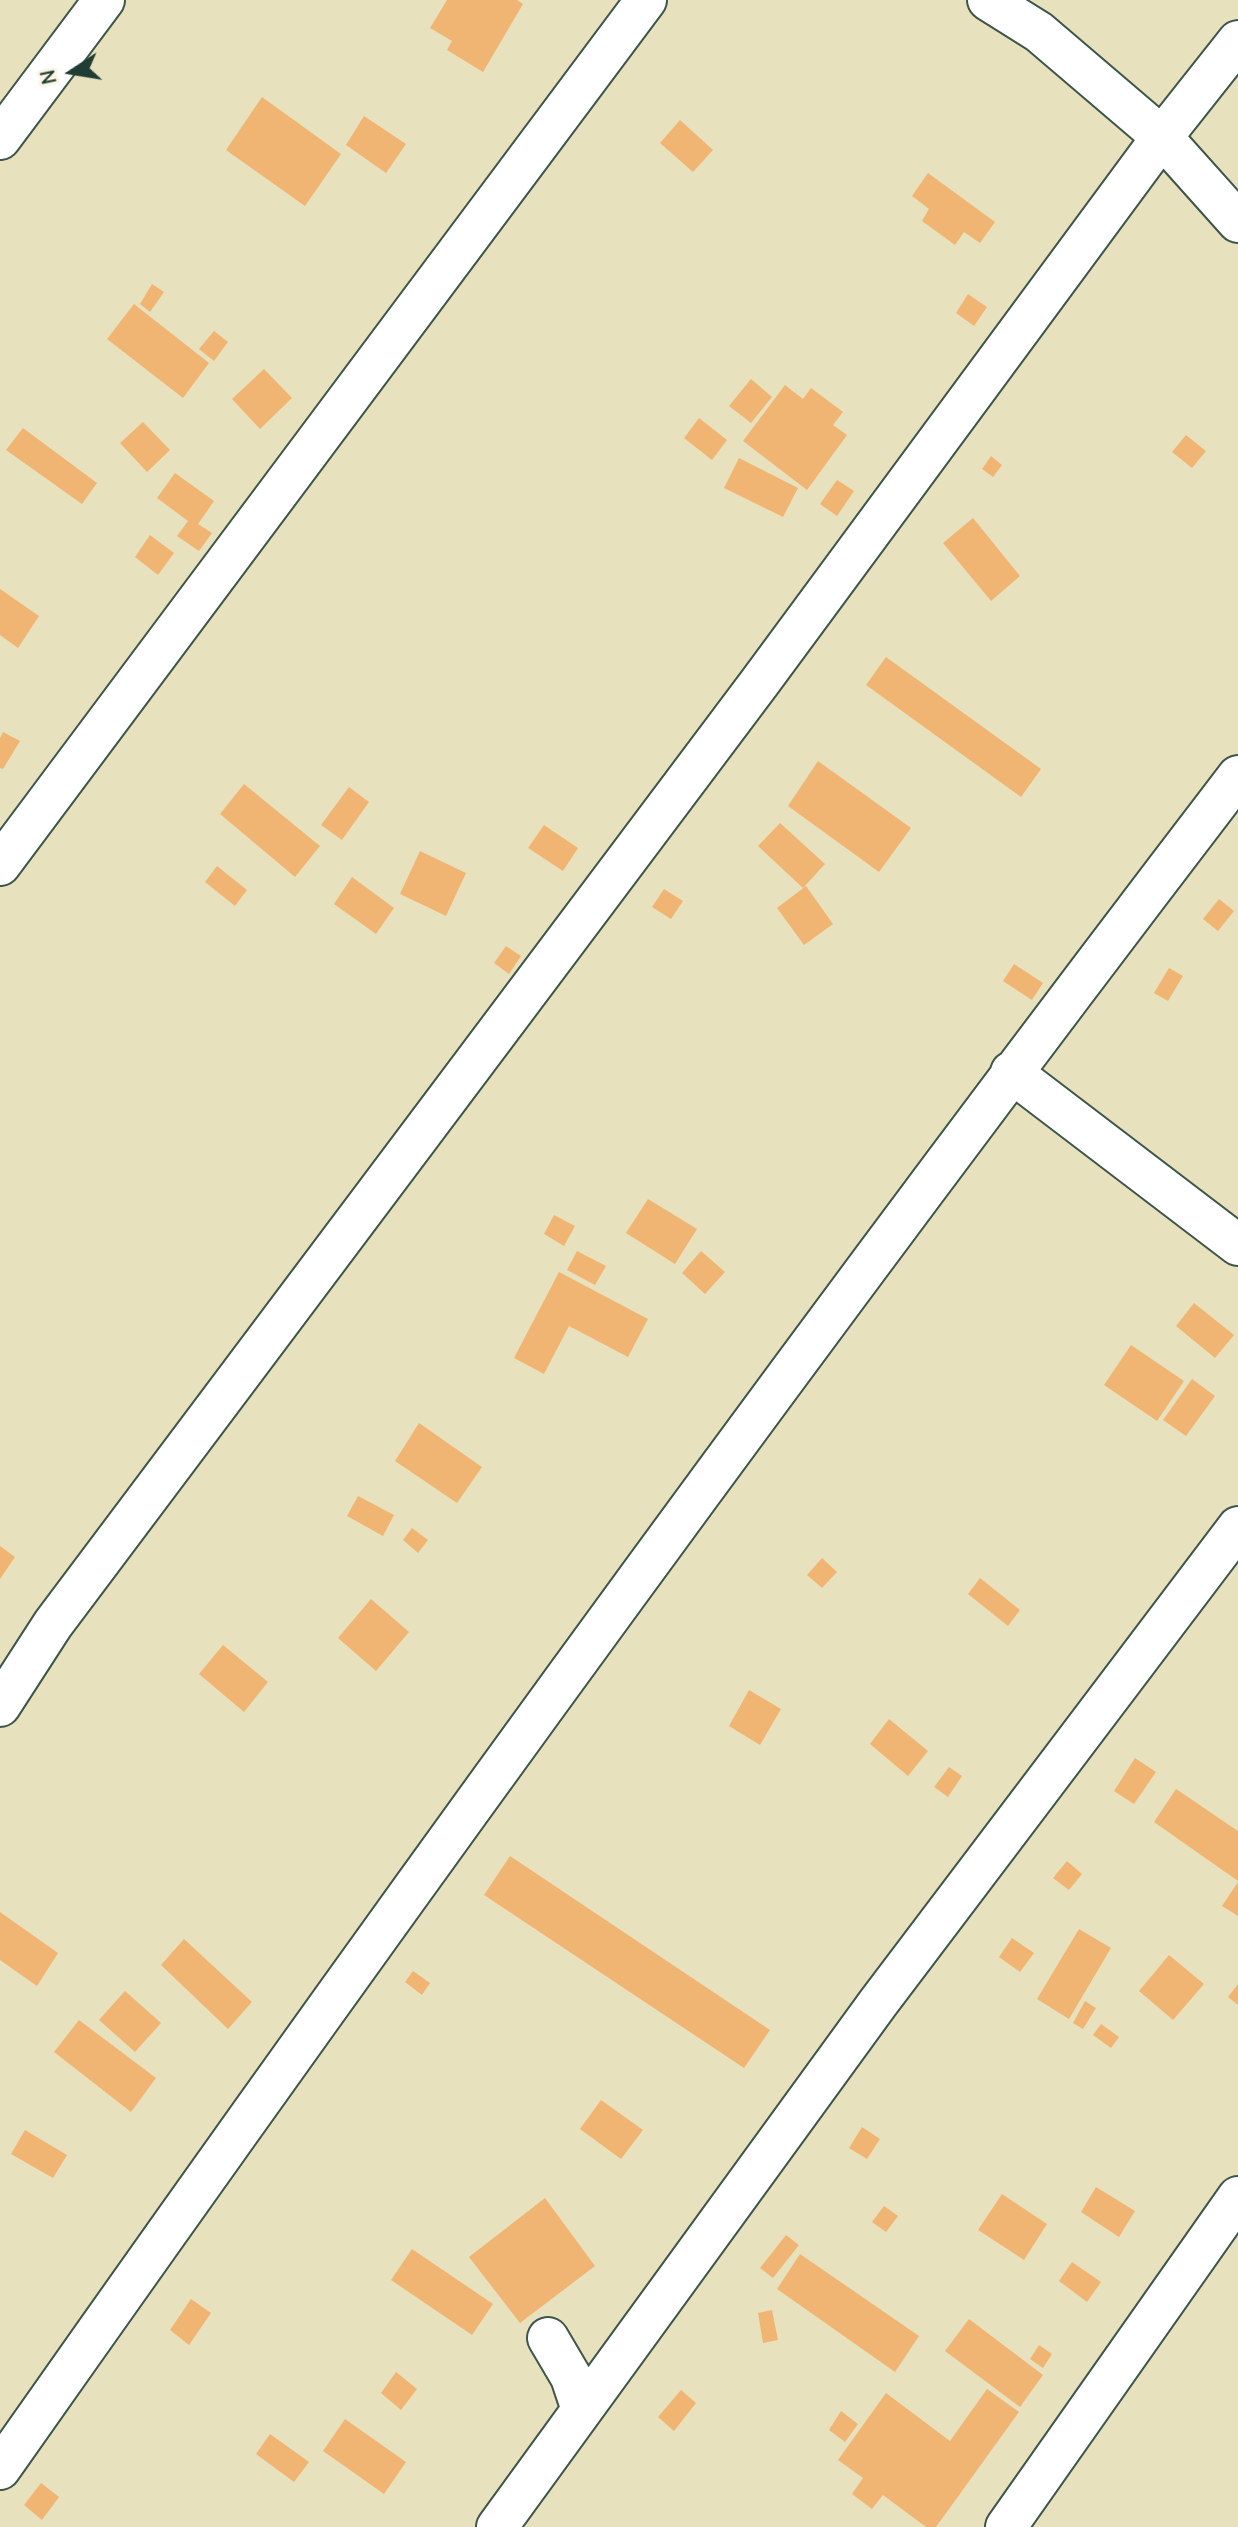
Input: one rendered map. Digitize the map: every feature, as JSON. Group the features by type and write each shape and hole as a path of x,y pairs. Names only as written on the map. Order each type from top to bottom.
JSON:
{"street":[{"path":"0,139 104,0"},
{"path":"0,865 646,0"},
{"path":"988,0 1039,32 1162,137 1238,222"},
{"path":"0,1706 53,1624 751,694 1162,137 1238,41"},
{"path":"0,2469 484,1788 1011,1072 1238,776"},
{"path":"1011,1072 1238,1245"},
{"path":"497,2527 878,2003 1238,1527"},
{"path":"1006,2527 1238,2197"},
{"path":"548,2338 571,2377 582,2410"}],"building":[{"path":"447,0 517,0 523,4 483,72 447,50 452,41 430,28"},
{"path":"262,97 341,154 305,206 226,150"},
{"path":"364,116 406,144 386,173 346,145"},
{"path":"680,120 713,150 693,172 660,143"},
{"path":"928,173 995,222 980,243 964,232 955,245 922,221 929,209 912,196"},
{"path":"152,284 164,292 150,312 140,304"},
{"path":"968,294 987,307 974,326 956,313"},
{"path":"134,304 209,363 183,398 107,339"},
{"path":"214,331 228,342 214,361 199,349"},
{"path":"264,369 292,398 260,429 232,399"},
{"path":"751,379 772,397 751,423 729,406"},
{"path":"785,385 803,399 811,388 843,412 833,425 847,435 807,490 743,441"},
{"path":"699,418 727,440 712,460 684,438"},
{"path":"143,422 170,450 147,472 120,443"},
{"path":"23,428 97,483 82,504 6,450"},
{"path":"1186,435 1206,451 1192,468 1172,452"},
{"path":"991,456 1002,465 993,477 982,469"},
{"path":"739,458 798,488 783,517 724,488"},
{"path":"175,473 214,501 198,524 212,533 199,551 177,536 188,521 157,498"},
{"path":"837,480 854,491 837,516 820,504"},
{"path":"973,518 1020,576 991,601 943,543"},
{"path":"150,535 174,553 158,575 135,557"},
{"path":"0,589 39,616 18,648 0,635"},
{"path":"886,657 1041,769 1021,797 866,685"},
{"path":"3,732 20,741 3,769 0,768 0,738"},
{"path":"818,761 911,828 879,872 788,806"},
{"path":"244,784 320,846 295,877 220,814"},
{"path":"349,787 369,802 342,840 321,825"},
{"path":"780,823 825,864 803,888 758,846"},
{"path":"544,825 578,848 563,871 528,848"},
{"path":"420,851 466,873 446,916 400,894"},
{"path":"217,866 247,890 235,906 205,882"},
{"path":"352,877 394,908 376,934 334,904"},
{"path":"806,886 833,924 804,945 777,908"},
{"path":"664,889 683,901 671,919 652,907"},
{"path":"1219,899 1234,911 1218,931 1203,919"},
{"path":"506,946 521,956 509,974 494,963"},
{"path":"1014,964 1043,983 1032,1000 1003,981"},
{"path":"1169,968 1183,976 1168,1001 1154,993"},
{"path":"648,1199 697,1229 675,1264 626,1233"},
{"path":"554,1215 575,1226 564,1246 544,1234"},
{"path":"577,1251 606,1266 595,1285 567,1270"},
{"path":"701,1251 725,1272 705,1294 682,1273"},
{"path":"559,1272 648,1319 628,1357 569,1326 544,1374 514,1358"},
{"path":"1194,1303 1234,1335 1215,1358 1176,1326"},
{"path":"1131,1345 1184,1381 1157,1421 1104,1385"},
{"path":"1192,1379 1215,1396 1186,1436 1163,1420"},
{"path":"419,1423 482,1467 457,1503 395,1461"},
{"path":"358,1496 394,1515 383,1536 347,1516"},
{"path":"412,1528 428,1540 418,1553 403,1540"},
{"path":"0,1546 15,1557 0,1579"},
{"path":"822,1558 837,1572 822,1588 807,1575"},
{"path":"980,1578 1020,1610 1008,1626 968,1594"},
{"path":"371,1599 409,1632 376,1671 338,1638"},
{"path":"223,1645 268,1682 244,1712 199,1674"},
{"path":"749,1690 781,1709 760,1745 729,1726"},
{"path":"889,1719 928,1751 908,1776 870,1744"},
{"path":"1135,1758 1156,1772 1134,1804 1114,1791"},
{"path":"949,1767 962,1776 948,1797 934,1787"},
{"path":"1176,1789 1238,1831 1238,1881 1154,1822"},
{"path":"510,1856 770,2030 744,2068 484,1895"},
{"path":"1067,1861 1082,1874 1069,1890 1053,1878"},
{"path":"1238,1882 1238,1916 1222,1906"},
{"path":"0,1912 58,1953 37,1986 0,1960"},
{"path":"1079,1929 1111,1948 1069,2019 1037,1999"},
{"path":"1012,1938 1034,1953 1020,1972 999,1957"},
{"path":"184,1939 252,2002 228,2029 161,1965"},
{"path":"1169,1955 1204,1984 1173,2020 1139,1991"},
{"path":"413,1971 430,1983 422,1995 405,1982"},
{"path":"1238,1984 1238,2005 1228,1997"},
{"path":"125,1991 161,2023 135,2052 99,2020"},
{"path":"1085,2001 1096,2008 1083,2029 1073,2023"},
{"path":"79,2020 156,2078 131,2112 54,2052"},
{"path":"1101,2024 1119,2037 1111,2048 1093,2035"},
{"path":"601,2100 643,2130 621,2159 580,2129"},
{"path":"862,2127 880,2139 867,2159 849,2148"},
{"path":"25,2130 67,2155 53,2178 11,2154"},
{"path":"1096,2187 1135,2211 1119,2237 1081,2212"},
{"path":"1002,2194 1047,2224 1024,2260 978,2230"},
{"path":"545,2198 595,2266 520,2323 469,2257"},
{"path":"884,2206 898,2216 886,2232 872,2222"},
{"path":"786,2235 799,2245 773,2278 760,2268"},
{"path":"412,2249 493,2304 472,2335 391,2280"},
{"path":"800,2254 919,2336 895,2372 777,2289"},
{"path":"1072,2262 1101,2282 1087,2302 1059,2281"},
{"path":"191,2299 211,2313 189,2345 170,2330"},
{"path":"772,2310 778,2340 763,2343 758,2313"},
{"path":"969,2319 1043,2375 1020,2407 945,2351"},
{"path":"1039,2345 1052,2354 1043,2368 1030,2359"},
{"path":"396,2372 417,2389 401,2410 381,2393"},
{"path":"987,2389 1019,2412 936,2527 926,2527 883,2495 872,2509 852,2494 863,2478 838,2460 886,2393 950,2441"},
{"path":"681,2390 696,2403 674,2431 658,2417"},
{"path":"841,2411 858,2424 845,2442 829,2430"},
{"path":"345,2419 406,2462 384,2494 323,2451"},
{"path":"270,2434 309,2462 294,2482 256,2454"},
{"path":"41,2483 59,2497 42,2520 24,2505"}]}
